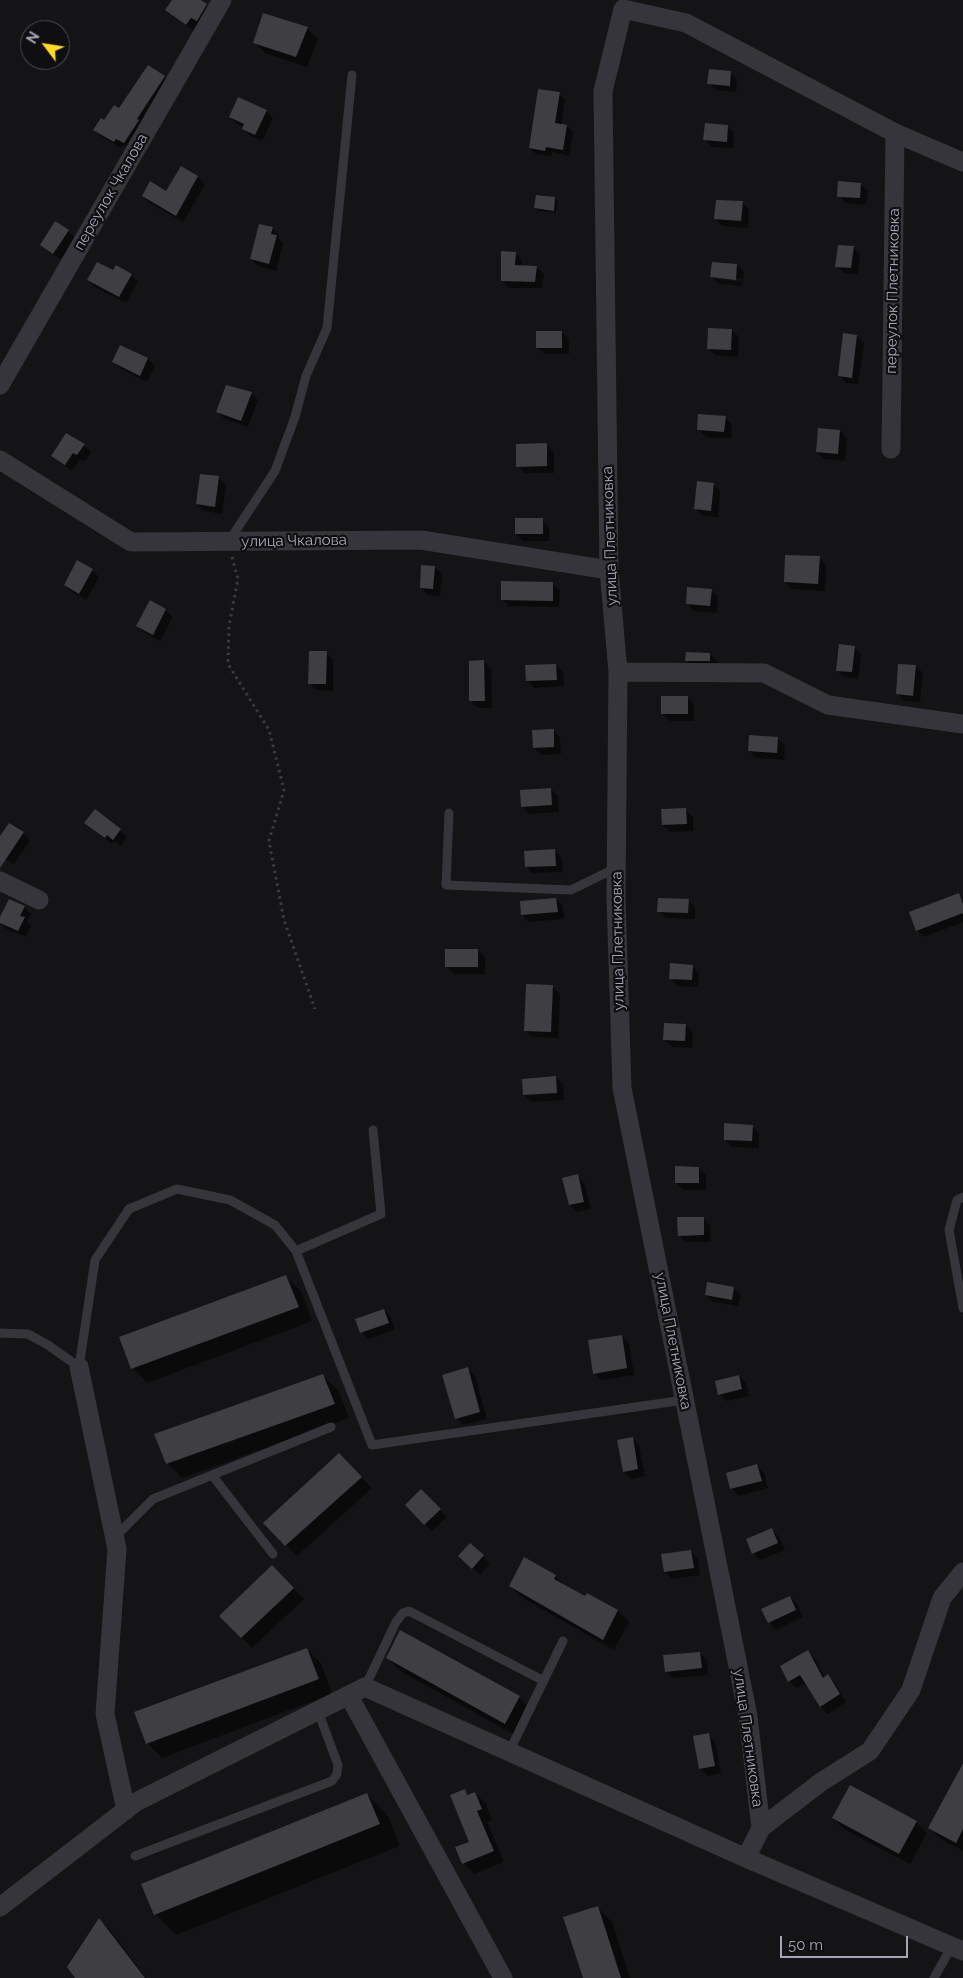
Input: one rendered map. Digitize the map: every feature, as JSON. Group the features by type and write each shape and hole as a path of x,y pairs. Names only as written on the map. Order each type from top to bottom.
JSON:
{"street":[{"name":"переулок Чкалова","path":"0,385 222,0"},
{"path":"623,4 686,23 895,133 963,162"},
{"name":"улица Плетниковка","path":"623,4 603,91 609,570 618,672 616,868 622,1088 748,1716 761,1828 746,1858"},
{"name":"переулок Плетниковка","path":"891,449 895,133"},
{"name":"улица Чкалова","path":"0,460 131,542 421,540 609,570"},
{"path":"618,672 764,673 828,705 963,724"},
{"path":"0,881 39,900"},
{"path":"79,1367 117,1549 105,1714 126,1810"},
{"path":"761,1828 821,1782 870,1752 911,1690 942,1598 963,1572"},
{"path":"0,1907 136,1802 357,1692 509,1752 746,1858 958,1949"},
{"path":"357,1692 503,1978"}],"lane":[{"path":"228,542 275,471 296,417 306,376 327,328 352,75"},
{"path":"450,814 446,886 571,890 616,868"},
{"path":"296,1251 381,1214 373,1130"},
{"path":"0,1333 28,1334 48,1345 79,1367 95,1260 129,1210 177,1189 230,1200 276,1225 296,1251 372,1445 684,1400"},
{"path":"963,1197 957,1200 949,1230 963,1308"},
{"path":"114,1537 153,1499 331,1427"},
{"path":"212,1475 273,1554"},
{"path":"357,1692 396,1622 403,1613 409,1611 544,1681"},
{"path":"509,1752 563,1641"},
{"path":"135,1856 332,1781 337,1774 338,1765 318,1711"},
{"path":"934,1978 958,1949"}],"path":[{"path":"228,542 238,580 229,626 228,664 269,730 284,790 269,841 284,920 315,1009"}],"building":[{"path":"172,0 201,0 207,4 197,21 191,18 186,25 165,10"},
{"path":"263,13 308,27 296,57 253,43"},
{"path":"148,65 165,76 124,143 116,139 114,142 93,130 101,118 104,120 114,105 119,108"},
{"path":"709,69 731,71 730,86 707,84"},
{"path":"538,89 560,92 555,123 567,125 563,150 546,147 545,151 529,148"},
{"path":"238,97 267,110 255,135 242,129 244,124 229,117"},
{"path":"705,123 728,125 727,142 703,140"},
{"path":"181,166 198,176 176,216 142,196 150,181 166,191"},
{"path":"838,181 861,183 860,198 837,197"},
{"path":"536,195 555,197 554,211 534,208"},
{"path":"716,200 743,201 741,221 714,219"},
{"path":"55,221 69,230 53,254 40,245"},
{"path":"259,224 273,227 271,234 277,235 269,264 250,259"},
{"path":"838,245 854,246 851,268 835,267"},
{"path":"501,251 516,252 515,265 537,266 535,282 501,281"},
{"path":"97,262 113,270 116,265 132,274 119,297 87,280"},
{"path":"712,262 737,264 736,280 710,277"},
{"path":"708,328 732,329 731,350 707,349"},
{"path":"536,331 562,331 562,348 536,348"},
{"path":"843,333 857,335 852,378 838,376"},
{"path":"120,345 148,358 140,376 112,362"},
{"path":"226,385 252,392 241,421 216,412"},
{"path":"698,414 726,416 724,432 697,430"},
{"path":"818,428 840,430 838,454 816,452"},
{"path":"66,433 85,444 77,455 73,453 65,465 51,456"},
{"path":"547,443 547,466 516,467 516,444"},
{"path":"200,474 219,476 215,507 196,504"},
{"path":"697,481 714,483 711,511 694,509"},
{"path":"515,518 543,518 543,534 515,534"},
{"path":"785,555 820,556 818,584 784,582"},
{"path":"77,560 93,569 79,594 64,585"},
{"path":"421,565 435,566 433,589 420,588"},
{"path":"501,581 553,582 553,601 501,600"},
{"path":"687,587 712,589 710,606 686,604"},
{"path":"150,600 166,609 153,635 136,626"},
{"path":"839,644 855,646 852,672 836,671"},
{"path":"309,651 327,651 326,684 308,684"},
{"path":"686,652 710,653 710,661 685,661"},
{"path":"484,660 485,701 469,701 469,661"},
{"path":"556,664 557,680 526,681 525,665"},
{"path":"898,664 916,665 913,696 896,694"},
{"path":"661,696 688,696 688,714 661,714"},
{"path":"554,729 554,747 533,748 532,730"},
{"path":"749,735 778,737 777,753 748,751"},
{"path":"551,788 552,805 521,807 520,790"},
{"path":"686,808 687,824 662,825 661,809"},
{"path":"95,809 121,829 113,840 107,835 105,838 84,823"},
{"path":"9,823 24,832 0,868 0,836"},
{"path":"555,849 556,866 525,867 524,851"},
{"path":"959,893 963,904 963,913 916,931 909,912"},
{"path":"556,898 558,912 521,915 520,901"},
{"path":"658,898 689,899 688,913 657,912"},
{"path":"9,899 25,906 20,916 25,917 18,931 0,923 0,917"},
{"path":"445,949 478,949 478,967 445,967"},
{"path":"670,963 693,965 692,980 669,979"},
{"path":"526,984 553,985 551,1032 524,1031"},
{"path":"664,1023 686,1024 685,1041 663,1040"},
{"path":"556,1076 557,1093 523,1095 522,1079"},
{"path":"724,1123 753,1125 752,1141 724,1140"},
{"path":"675,1166 699,1167 699,1183 675,1183"},
{"path":"578,1174 584,1202 569,1205 562,1178"},
{"path":"677,1217 704,1217 704,1235 678,1236"},
{"path":"286,1275 299,1307 131,1369 119,1337"},
{"path":"707,1282 734,1287 732,1300 705,1295"},
{"path":"384,1309 389,1323 360,1333 355,1319"},
{"path":"622,1335 627,1368 593,1374 588,1340"},
{"path":"468,1367 480,1412 455,1419 442,1375"},
{"path":"323,1374 335,1404 166,1464 154,1434"},
{"path":"739,1375 742,1389 718,1395 715,1381"},
{"path":"633,1437 638,1469 623,1472 617,1440"},
{"path":"339,1453 362,1477 285,1546 263,1523"},
{"path":"757,1464 762,1481 730,1489 726,1473"},
{"path":"421,1489 441,1509 424,1525 405,1505"},
{"path":"772,1528 778,1543 752,1554 746,1539"},
{"path":"470,1543 484,1555 472,1569 458,1556"},
{"path":"691,1550 694,1568 664,1572 661,1554"},
{"path":"524,1557 556,1575 554,1579 585,1596 587,1593 618,1610 603,1640 509,1586"},
{"path":"272,1565 294,1588 241,1638 219,1616"},
{"path":"790,1596 796,1610 768,1623 761,1609"},
{"path":"400,1630 520,1696 505,1724 386,1658"},
{"path":"307,1648 319,1679 146,1744 134,1712"},
{"path":"808,1650 823,1678 828,1674 840,1694 820,1707 800,1675 788,1682 780,1666"},
{"path":"700,1652 702,1668 665,1672 663,1655"},
{"path":"709,1733 715,1766 699,1769 693,1736"},
{"path":"963,1763 963,1829 956,1843 928,1828"},
{"path":"850,1785 917,1821 899,1854 832,1818"},
{"path":"465,1789 467,1795 475,1792 482,1809 477,1811 494,1851 462,1864 455,1847 469,1842 450,1795"},
{"path":"367,1793 380,1824 154,1915 141,1884"},
{"path":"598,1906 621,1978 583,1978 563,1917"},
{"path":"99,1918 145,1978 75,1978 67,1967"}]}
